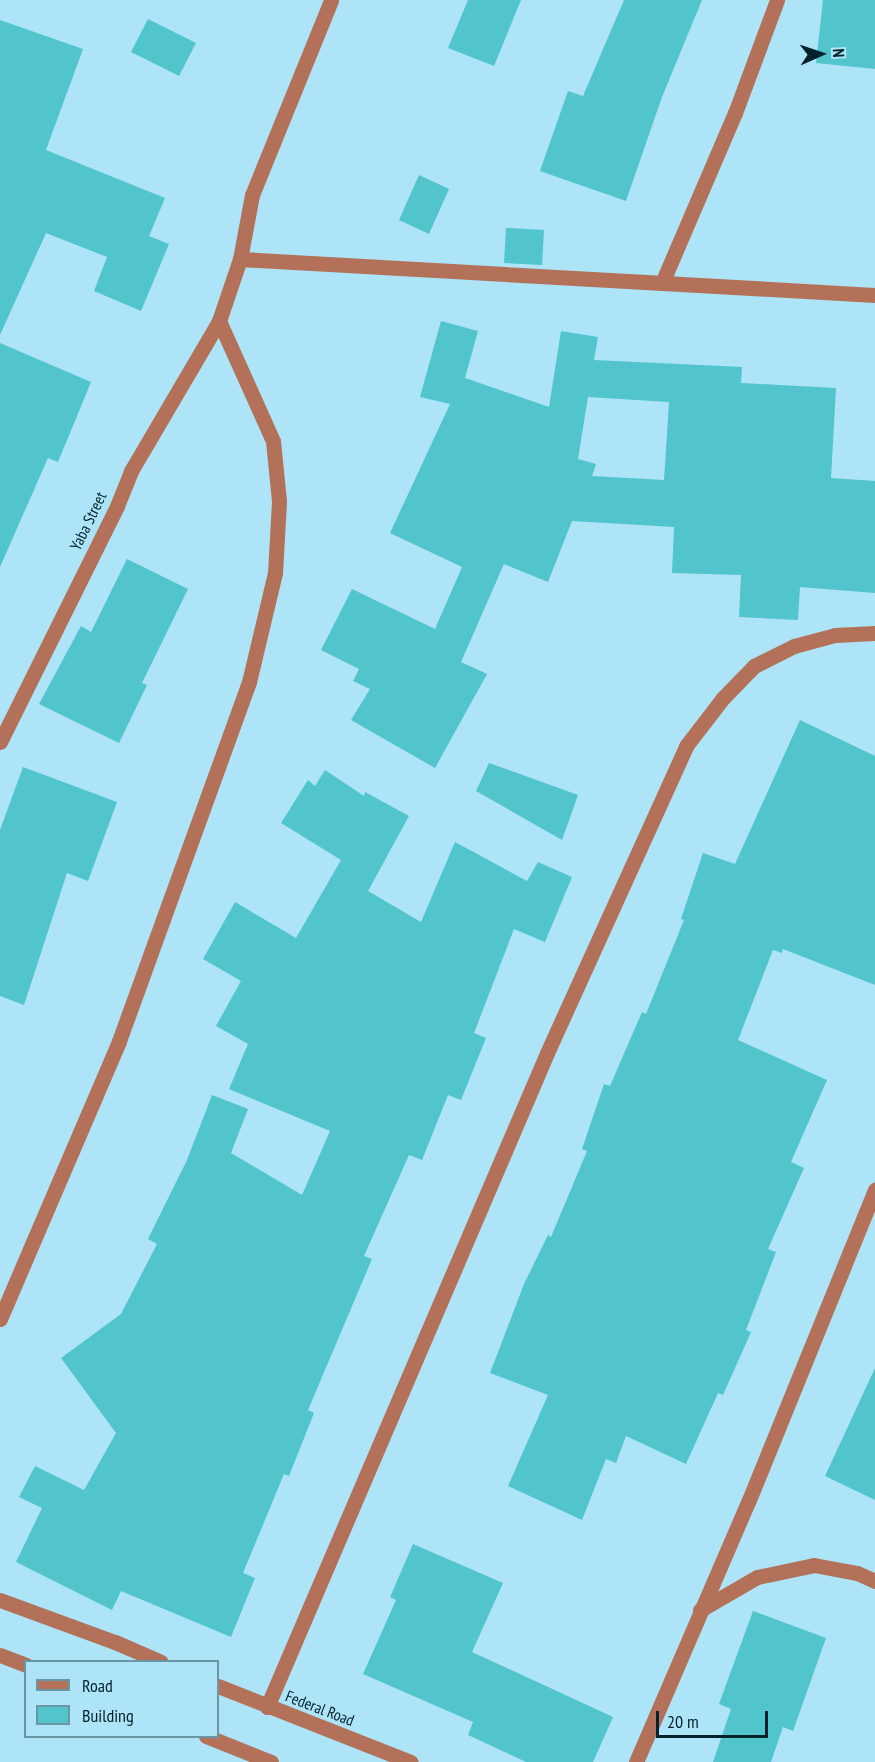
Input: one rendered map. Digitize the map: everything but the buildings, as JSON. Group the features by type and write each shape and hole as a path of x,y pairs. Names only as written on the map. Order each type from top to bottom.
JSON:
{"street":[{"name":"Yaba Street","path":"0,742 117,506 131,471 219,321 240,259 252,195 332,0"},
{"path":"662,283 735,113 777,0"},
{"path":"240,259 875,295"},
{"path":"0,1319 119,1041 249,682 275,573 279,501 273,441 219,321"},
{"path":"267,1707 548,1053 686,746 723,698 754,666 794,646 835,635 875,633"},
{"path":"636,1762 749,1500 875,1190"},
{"path":"700,1610 757,1577 814,1565 857,1573 875,1581"},
{"path":"0,1600 115,1642 156,1660"},
{"path":"0,1655 24,1664"},
{"name":"Federal Road","path":"219,1686 411,1762"},
{"path":"209,1738 271,1762"}]}
